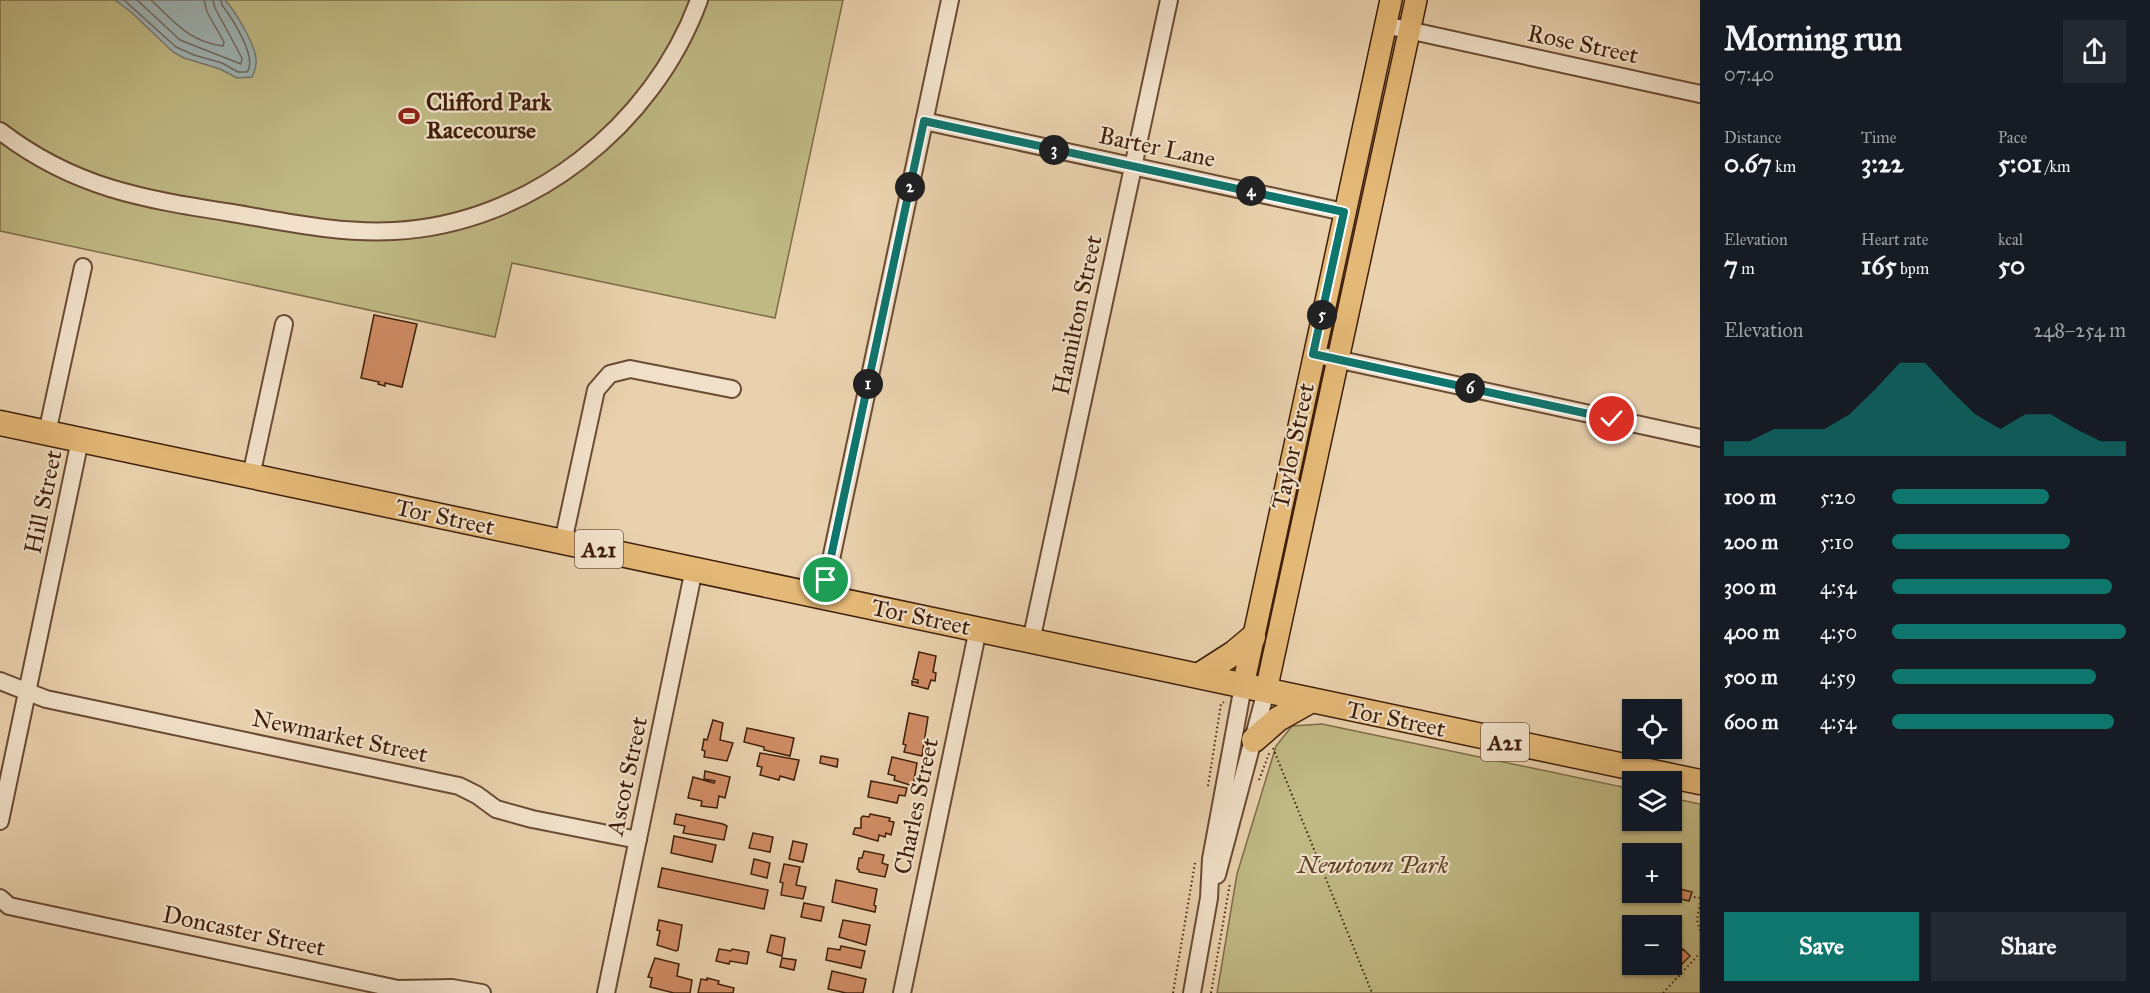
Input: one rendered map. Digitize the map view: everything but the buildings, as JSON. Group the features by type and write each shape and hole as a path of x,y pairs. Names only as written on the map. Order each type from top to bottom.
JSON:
{"highway":[{"name":"Tor Street","path":"0,423 1700,783"},
{"path":"1198,676 1253,637"},
{"path":"1254,740 1278,720 1310,701"}],"main road":[{"name":"Taylor Street","path":"1243,686 1391,0"},
{"name":"Taylor Street","path":"1266,692 1416,0"}],"street":[{"path":"0,131 40,159 73,176 106,188 158,200 335,230 395,231 445,224 491,210 526,195 551,181 594,149 626,119 656,82 684,36 699,0"},
{"path":"822,597 951,0"},
{"name":"Hamilton Street","path":"1031,641 1169,0"},
{"name":"Rose Street","path":"1386,25 1700,94"},
{"name":"Barter Lane","path":"924,121 1344,212"},
{"path":"47,433 82,267"},
{"path":"251,476 284,324"},
{"path":"1313,354 1700,438"},
{"path":"563,542 596,390 610,374 630,369 732,389"},
{"name":"Hill Street","path":"0,821 80,440"},
{"name":"Ascot Street","path":"606,993 694,570"},
{"name":"Charles Street","path":"902,993 978,629"},
{"name":"Newmarket Street","path":"0,681 46,699 459,786 477,795 496,809 532,819 638,840"},
{"name":"Taylor Street","path":"1192,993 1209,898 1211,859 1243,686"},
{"name":"Taylor Street","path":"1209,898 1222,861 1266,692"},
{"name":"Doncaster Street","path":"0,898 9,906 399,989 452,988 482,993"}],"path":[{"path":"1257,785 1272,745 1372,993"},
{"path":"1211,993 1232,875"},
{"path":"1694,897 1700,898"},
{"path":"1700,903 1697,920 1700,931"},
{"path":"1664,993 1700,953"}],"green space":[{"name":"Clifford Park Racecourse","path":"0,0 843,0 775,318 512,263 495,337 0,231"},
{"name":"Newtown Park","path":"1322,724 1622,787 1622,831 1682,831 1682,800 1700,804 1700,993 1217,993 1237,874 1276,746 1292,726"}],"water":[{"path":"115,0 225,0 239,20 255,53 256,62 252,77 237,78 220,69 184,58 173,52"}],"place":[{"name":"Clifford Park Racecourse","path":"409,116"}],"route":[{"path":"826,580 924,121 1344,212 1313,354 1612,419"}]}
